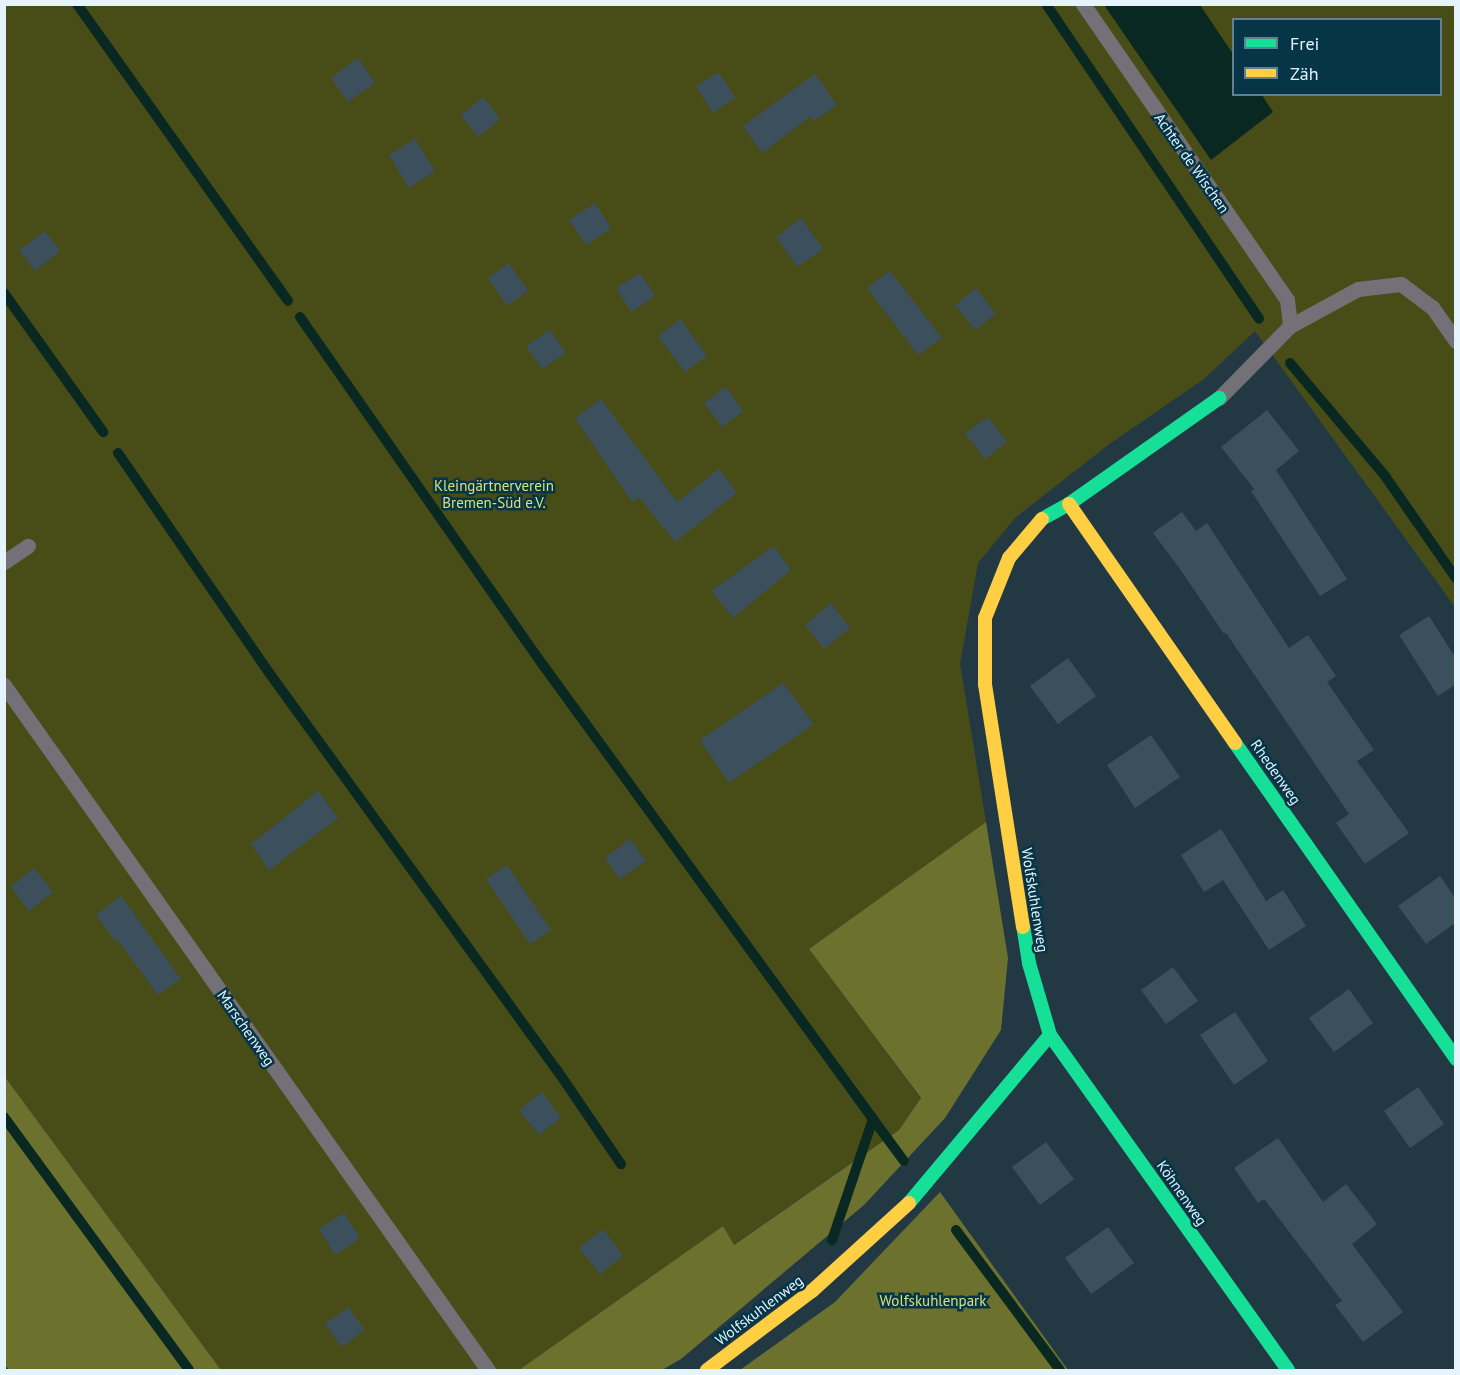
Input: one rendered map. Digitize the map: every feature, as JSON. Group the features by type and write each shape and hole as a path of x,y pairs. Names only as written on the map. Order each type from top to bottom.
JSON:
{"street":[{"name":"Wolfskuhlenweg","path":"707,1371 812,1291 906,1206 1050,1035 1029,963 994,750 985,684 985,618 1009,558 1042,519 1069,504 1220,398"},
{"name":"Rhedenweg","path":"1069,504 1455,1059"},
{"name":"Köhnenweg","path":"1050,1035 1288,1371"}],"lane":[{"name":"Achter de Wischen","path":"1083,4 1287,300 1290,326"},
{"path":"1220,398 1290,326 1358,289 1401,284 1432,307 1455,341"},
{"path":"4,562 28,546"},
{"name":"Marschenweg","path":"4,685 488,1371"}],"green space":[{"name":"Kleingärtnerverein Bremen-Süd e.V.","path":"4,5 1455,5 1455,607 1255,331 1204,379 1108,445 1015,518 978,563 960,664 986,822 809,949 921,1099 899,1130 733,1245 723,1226 519,1370 221,1370 5,1077"},
{"path":"986,822 1008,958 1001,1030 945,1118 864,1205 681,1359 662,1370 519,1370 723,1226 734,1245 899,1130 921,1098 809,949"},
{"path":"5,1077 221,1370 9,1370 4,1364"},
{"name":"Wolfskuhlenpark","path":"940,1192 1068,1370 740,1370 835,1302"}],"shaded area":[{"path":"1104,5 1200,5 1232,53 1232,96 1263,96 1273,112 1211,160"}],"building":[{"path":"358,58 375,83 348,102 331,78"},
{"path":"719,72 735,98 713,113 696,86"},
{"path":"815,74 837,105 814,121 811,116 762,153 743,126"},
{"path":"483,97 500,119 478,137 461,115"},
{"path":"415,139 435,171 409,188 389,155"},
{"path":"595,203 611,228 586,245 569,220"},
{"path":"801,218 823,249 797,267 776,237"},
{"path":"45,231 60,251 35,271 19,250"},
{"path":"509,263 528,291 507,306 488,278"},
{"path":"890,271 942,338 918,355 867,288"},
{"path":"640,273 655,296 631,312 616,288"},
{"path":"976,288 996,314 975,330 955,305"},
{"path":"680,319 707,356 685,372 658,336"},
{"path":"550,330 566,353 542,369 526,346"},
{"path":"726,387 743,411 722,427 704,403"},
{"path":"601,399 677,502 719,469 737,493 675,542 639,497 632,502 575,418"},
{"path":"1267,410 1299,451 1276,470 1347,579 1320,596 1251,491 1254,489 1221,447"},
{"path":"988,417 1007,442 985,459 965,433"},
{"path":"1182,512 1196,531 1207,523 1289,648 1308,635 1336,676 1327,682 1374,750 1357,761 1409,833 1365,864 1336,823 1349,814 1226,633 1224,634 1153,533"},
{"path":"774,546 791,570 733,618 711,591"},
{"path":"831,603 850,628 824,649 805,625"},
{"path":"1429,616 1455,657 1455,685 1438,696 1399,635"},
{"path":"1068,658 1096,696 1058,724 1030,686"},
{"path":"783,683 814,724 729,783 700,740"},
{"path":"1151,735 1180,777 1135,808 1107,765"},
{"path":"318,791 338,818 269,870 251,844"},
{"path":"1221,829 1266,901 1283,890 1306,926 1269,950 1223,880 1204,892 1181,855"},
{"path":"630,839 646,861 620,879 605,858"},
{"path":"507,865 551,930 530,944 486,879"},
{"path":"34,868 53,892 29,911 11,887"},
{"path":"1440,876 1455,898 1455,923 1426,944 1398,906"},
{"path":"121,896 181,979 158,995 117,939 115,941 96,915"},
{"path":"1173,967 1198,1001 1166,1024 1141,990"},
{"path":"1349,989 1373,1023 1334,1052 1309,1018"},
{"path":"1235,1012 1268,1061 1234,1085 1200,1035"},
{"path":"1418,1087 1444,1124 1410,1148 1384,1111"},
{"path":"542,1092 561,1118 539,1135 519,1110"},
{"path":"1278,1138 1323,1202 1346,1184 1377,1224 1352,1244 1403,1312 1363,1342 1335,1305 1342,1301 1264,1199 1258,1203 1234,1168"},
{"path":"1046,1142 1074,1179 1040,1205 1012,1167"},
{"path":"344,1213 360,1238 335,1255 319,1229"},
{"path":"1108,1227 1134,1263 1091,1294 1065,1258"},
{"path":"603,1229 623,1256 600,1274 579,1248"},
{"path":"348,1307 365,1330 341,1347 325,1324"}],"waterway":[{"path":"77,4 288,301"},
{"path":"1046,4 1259,319"},
{"path":"4,293 103,432"},
{"path":"300,317 543,665 873,1119 832,1240"},
{"path":"1290,363 1385,476 1456,578"},
{"path":"118,453 270,674 557,1070 621,1164"},
{"path":"4,1117 189,1370"},
{"path":"873,1119 904,1161"},
{"path":"956,1230 1060,1370"}],"traffic: fast":[{"path":"1042,519 1069,504 1219,398"},
{"path":"1235,743 1456,1059"},
{"path":"909,1203 1050,1035 1029,963 1023,927"},
{"path":"1050,1035 1288,1370"}],"traffic: slow":[{"path":"1069,504 1235,743"},
{"path":"1023,927 985,684 985,618 1009,558 1042,519"},
{"path":"707,1370 812,1291 909,1203"}]}
